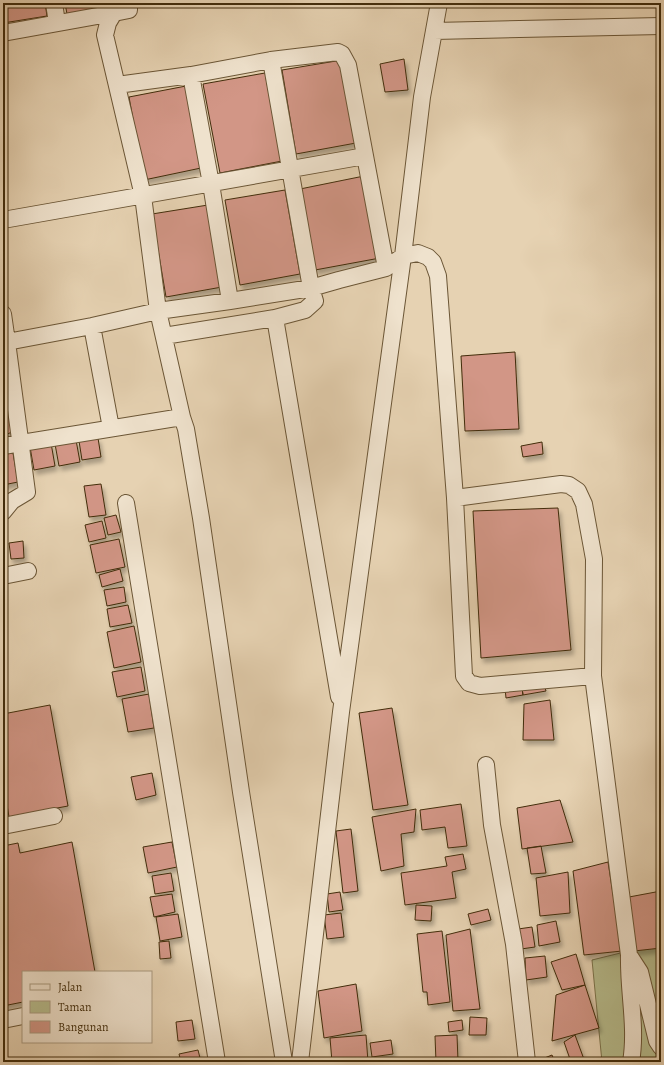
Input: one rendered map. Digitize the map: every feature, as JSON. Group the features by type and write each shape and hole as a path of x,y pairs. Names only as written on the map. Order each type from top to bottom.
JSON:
{"street":[{"path":"54,3 57,23"},
{"path":"3,33 130,10 128,3"},
{"path":"300,1062 341,712 403,256 422,97 439,3"},
{"path":"114,13 108,23 105,35 143,196 158,311 186,430 201,518 240,792 284,1062"},
{"path":"434,31 661,26"},
{"path":"117,85 191,75 271,60 338,52 342,54 348,65 386,268"},
{"path":"164,336 275,318 305,310 316,301 311,288 271,60"},
{"path":"191,75 230,301"},
{"path":"3,220 365,156"},
{"path":"7,342 92,326 158,311 311,288 386,268 403,256 418,254 428,257 433,262 438,276 455,498 464,676 469,683 480,686 593,676"},
{"path":"3,314 27,492 12,501 3,512"},
{"path":"275,318 341,712"},
{"path":"92,326 111,428"},
{"path":"3,446 182,417"},
{"path":"455,498 560,484 569,485 578,492 584,504 594,559 593,676 628,955 633,1054 659,1044 640,972 628,955"},
{"path":"126,503 217,1062"},
{"path":"3,576 28,571"},
{"path":"486,765 492,825 514,944 527,1062"},
{"path":"3,826 54,816"},
{"path":"3,1020 22,1016"}],"green space":[{"path":"661,943 661,1062 602,1062 592,960"}],"building":[{"path":"3,3 45,3 47,16 3,23"},
{"path":"65,3 124,3 124,4 67,14"},
{"path":"404,59 408,90 385,92 380,64"},
{"path":"342,60 356,143 296,154 282,70"},
{"path":"265,73 282,161 220,173 203,84"},
{"path":"186,86 201,168 144,180 129,97"},
{"path":"364,176 380,258 315,270 300,189"},
{"path":"285,190 300,274 240,285 225,200"},
{"path":"208,205 222,287 166,297 152,214"},
{"path":"515,352 519,429 465,431 461,356"},
{"path":"3,373 14,431 3,436"},
{"path":"98,438 101,457 82,460 79,441"},
{"path":"76,440 80,462 59,466 55,444"},
{"path":"542,442 543,454 523,457 521,446"},
{"path":"51,443 55,466 34,470 30,447"},
{"path":"13,453 18,482 3,485 3,454"},
{"path":"101,484 106,515 89,517 84,486"},
{"path":"558,508 571,650 481,658 473,511"},
{"path":"116,515 121,532 108,535 104,518"},
{"path":"102,521 106,538 89,542 85,525"},
{"path":"119,539 125,567 96,573 90,545"},
{"path":"23,541 24,558 11,559 9,543"},
{"path":"120,569 123,581 102,587 99,575"},
{"path":"124,587 126,602 107,606 104,590"},
{"path":"128,605 132,623 110,627 107,609"},
{"path":"134,626 141,662 114,668 107,632"},
{"path":"141,667 145,691 117,697 112,672"},
{"path":"544,685 546,691 523,695 522,688"},
{"path":"505,688 522,688 523,695 506,698"},
{"path":"149,694 154,728 128,732 122,699"},
{"path":"550,700 554,740 523,740 524,704"},
{"path":"50,705 68,806 9,817 3,781 3,714"},
{"path":"392,708 408,805 373,810 359,713"},
{"path":"152,773 156,795 136,800 131,777"},
{"path":"560,800 573,842 522,849 517,808"},
{"path":"461,804 467,846 448,848 445,827 422,830 420,810"},
{"path":"416,809 414,832 401,834 404,866 381,871 372,817"},
{"path":"351,829 358,891 343,893 336,831"},
{"path":"72,842 95,971 22,971 22,1002 3,1006 3,846 18,843 20,853"},
{"path":"172,842 177,867 148,873 143,847"},
{"path":"541,846 546,873 531,874 527,848"},
{"path":"463,854 466,869 452,872 456,898 405,905 401,873 447,866 445,857"},
{"path":"608,862 622,951 584,955 573,871"},
{"path":"568,872 570,913 540,916 536,878"},
{"path":"171,873 174,891 155,894 152,876"},
{"path":"661,891 661,948 634,951 629,897"},
{"path":"340,892 343,910 329,912 327,894"},
{"path":"172,894 175,912 154,917 150,897"},
{"path":"416,905 432,906 431,921 415,920"},
{"path":"488,909 491,920 471,925 468,914"},
{"path":"341,913 344,937 327,939 324,915"},
{"path":"178,914 182,937 160,941 156,917"},
{"path":"556,921 560,942 539,946 537,925"},
{"path":"532,927 535,947 521,949 518,929"},
{"path":"470,929 480,1009 453,1011 446,935"},
{"path":"442,931 450,1002 428,1005 427,992 423,992 417,934"},
{"path":"169,941 171,958 160,959 159,942"},
{"path":"576,954 585,985 562,990 551,962"},
{"path":"545,956 547,977 526,980 525,958"},
{"path":"356,984 362,1031 324,1038 318,991"},
{"path":"585,985 599,1028 552,1041 556,995"},
{"path":"470,1017 487,1018 486,1035 469,1035"},
{"path":"192,1020 195,1039 178,1041 176,1022"},
{"path":"462,1020 463,1030 449,1032 448,1022"},
{"path":"366,1035 368,1062 332,1062 330,1038"},
{"path":"457,1035 458,1061 436,1062 435,1036"},
{"path":"575,1035 585,1062 571,1062 564,1042"},
{"path":"391,1040 393,1054 372,1057 370,1043"},
{"path":"198,1050 201,1062 181,1062 179,1054"},
{"path":"552,1055 555,1062 537,1062 537,1061"}]}
